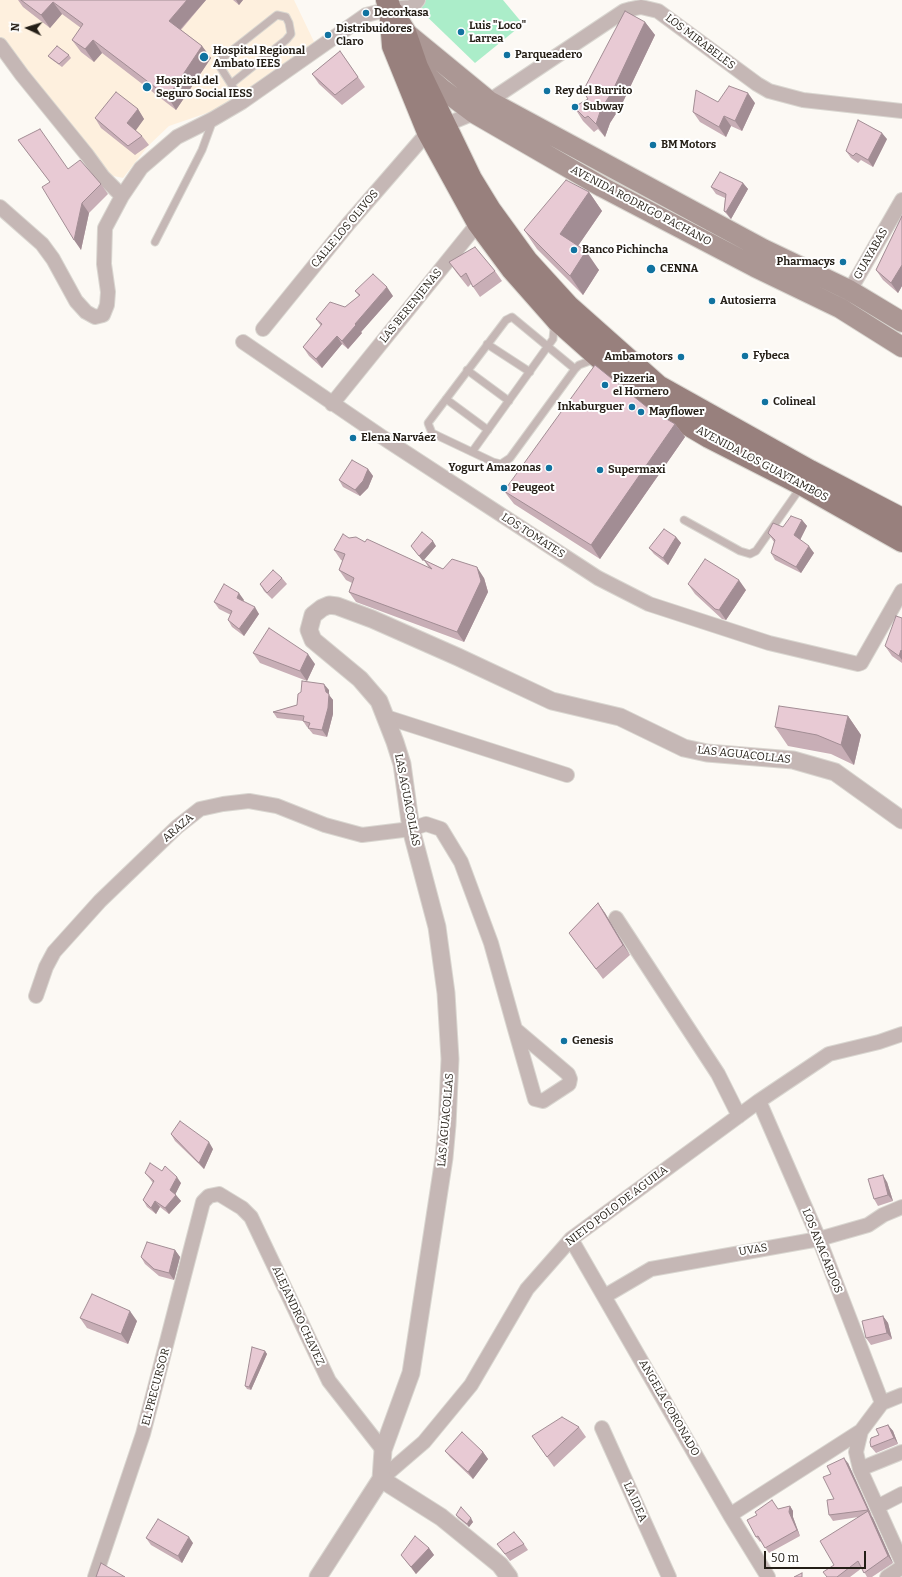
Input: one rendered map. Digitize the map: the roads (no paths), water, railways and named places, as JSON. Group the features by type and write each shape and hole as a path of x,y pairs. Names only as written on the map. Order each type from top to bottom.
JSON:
{"main road":[{"name":"AVENIDA LOS GUAYTAMBOS","path":"388,4 399,39 436,128 512,269 530,290 658,386 668,402"},
{"name":"AVENIDA LOS GUAYTAMBOS","path":"399,39 417,67 436,128"},
{"name":"AVENIDA RODRIGO PACHANO","path":"399,39 481,107 602,187 755,267 840,308 902,347"},
{"name":"AVENIDA RODRIGO PACHANO","path":"417,67 442,89 613,168 763,248 849,290 902,322"},
{"path":"602,187 613,168"},
{"name":"AVENIDA LOS GUAYTAMBOS","path":"484,216 527,261 562,313 599,357 629,384 668,402 710,437 902,519"},
{"path":"755,267 763,248"},
{"name":"AVENIDA LOS GUAYTAMBOS","path":"807,478 902,541"}],"street":[{"path":"0,207 42,244 53,259 76,302 86,312 95,317 103,315 107,305 108,292 104,264 106,228 122,196 141,168 177,137 214,119 242,102 366,15 388,4 412,7 418,0"},
{"name":"LOS MIRABELES","path":"436,128 481,107 624,11 641,7 658,11 757,84 769,91 803,100 902,111"},
{"path":"0,46 87,155 103,178 122,196"},
{"name":"CALLE LOS OLIVOS","path":"263,329 349,223 436,128"},
{"name":"GUAYABAS","path":"840,308 902,200"},
{"name":"LAS BERENJENAS","path":"332,404 484,216"},
{"name":"LOS TOMATES","path":"244,342 332,404 598,578 636,598 769,642 855,664 861,663 902,591"},
{"name":"LAS AGUACOLLAS","path":"381,1479 383,1450 411,1373 444,1158 450,1092 450,1059 446,993 435,921 411,829 402,764 386,718 379,700 370,689 314,640 310,630 310,622 313,615 322,608 337,606 372,619 552,700 620,717 684,748 707,753 793,760 835,772 902,820"},
{"path":"386,718 567,775"},
{"name":"ARAZA","path":"36,996 46,967 54,952 100,901 177,827 200,809 223,804 249,801 276,806 325,825 362,835 411,829 426,824 441,829 462,862 491,943 515,1029 535,1099 543,1101 569,1084 570,1079 568,1074 515,1029"},
{"path":"616,918 718,1074 739,1116"},
{"name":"NIETO POLO DE AGUILA","path":"318,1577 381,1479 424,1442 471,1385 528,1289 571,1238 759,1101 829,1054 879,1042 902,1034"},
{"name":"LOS ANACARDOS","path":"759,1101 819,1239 882,1403"},
{"name":"ALEJANDRO CHAVEZ","path":"210,1196 219,1194 242,1208 251,1217 329,1381 383,1450"},
{"name":"EL PRECURSOR","path":"95,1577 143,1434 203,1202 210,1196"},
{"name":"UVAS","path":"605,1296 651,1269 819,1239 868,1225 884,1215 902,1207"},
{"name":"ANGELA CORONADO","path":"571,1238 730,1516 768,1577"},
{"path":"730,1516 861,1431 882,1403 902,1395"},
{"name":"LA IDEA","path":"602,1428 669,1577"},
{"path":"861,1431 856,1452 860,1469 902,1562"},
{"path":"860,1469 902,1452"},
{"path":"381,1479 441,1517 500,1565 509,1577"},
{"path":"877,1506 902,1494"},
{"path":"887,1577 902,1567"}],"lane":[{"path":"231,84 286,40 291,34 286,17 277,15 220,60 219,65 242,102"},
{"path":"155,242 202,150 214,119"},
{"path":"472,452 553,339 554,329 532,300 530,290"},
{"path":"575,369 512,317 506,320 467,370 428,423 429,428 432,433 493,462 501,464 510,458 575,369 579,365 599,357"},
{"path":"487,344 530,372"},
{"path":"467,370 509,401"},
{"path":"446,399 488,430"},
{"path":"684,520 740,551 750,554 756,551 807,478"}],"place":[{"name":"Decorkasa","path":"366,13"},
{"name":"Luis \"Loco\" Larrea","path":"461,32"},
{"name":"Distribuidores Claro","path":"328,35"},
{"name":"Parqueadero","path":"507,55"},
{"name":"Hospital Regional Ambato IEES","path":"204,57"},
{"name":"Hospital del Seguro Social IESS","path":"147,87"},
{"name":"Rey del Burrito","path":"547,91"},
{"name":"Subway","path":"575,107"},
{"name":"BM Motors","path":"653,145"},
{"name":"Banco Pichincha","path":"574,250"},
{"name":"Pharmacys","path":"843,262"},
{"name":"CENNA","path":"651,269"},
{"name":"Autosierra","path":"712,301"},
{"name":"Fybeca","path":"745,356"},
{"name":"Ambamotors","path":"681,357"},
{"name":"Pizzeria el Hornero","path":"605,385"},
{"name":"Colineal","path":"765,402"},
{"name":"Inkaburguer","path":"632,407"},
{"name":"Mayflower","path":"641,412"},
{"name":"Elena Narváez","path":"353,438"},
{"name":"Yogurt Amazonas","path":"549,468"},
{"name":"Supermaxi","path":"600,470"},
{"name":"Peugeot","path":"504,488"},
{"name":"Genesis","path":"564,1041"}]}
